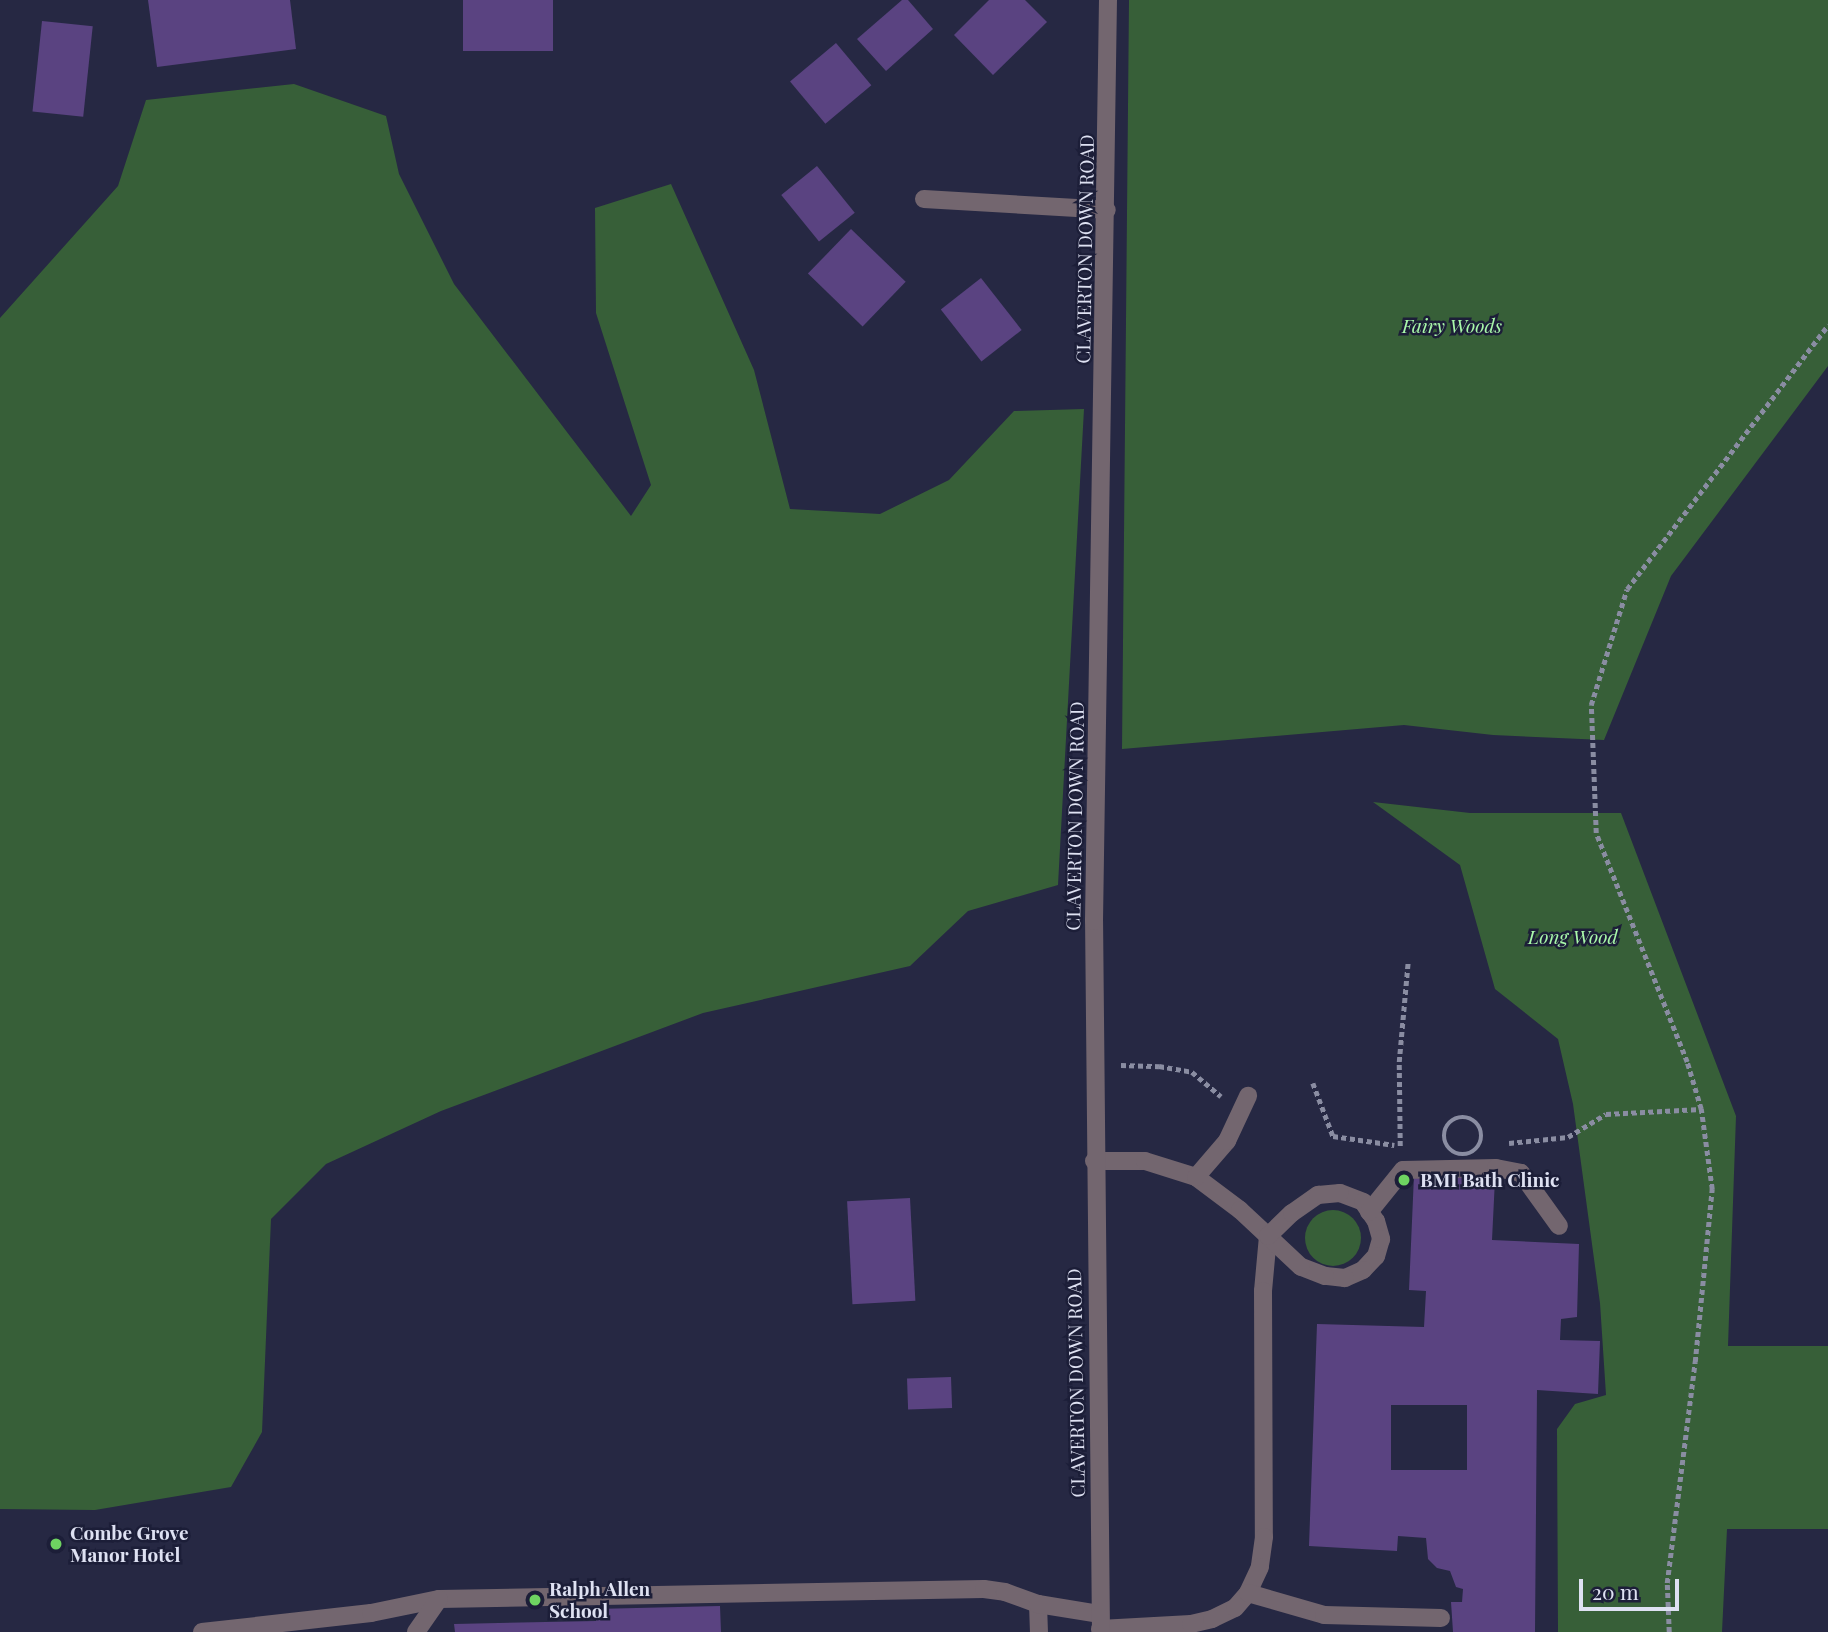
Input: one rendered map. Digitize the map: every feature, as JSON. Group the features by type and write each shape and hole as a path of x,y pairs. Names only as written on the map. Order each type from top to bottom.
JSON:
{"street":[{"name":"CLAVERTON DOWN ROAD","path":"1100,1625 1094,921 1107,210 1108,0"},
{"path":"924,199 1107,210"},
{"path":"1196,1177 1227,1141 1248,1096"},
{"path":"202,1632 370,1613 439,1599 984,1589 1005,1592 1100,1625 1191,1624 1212,1619 1235,1608 1248,1593 1260,1567 1264,1537 1263,1291 1268,1236 1292,1213 1318,1195 1340,1193 1363,1202 1376,1221 1381,1239 1376,1256 1363,1270 1345,1278 1325,1276 1301,1267 1268,1236 1240,1210 1196,1177 1145,1161 1094,1161"},
{"path":"1370,1212 1403,1170 1496,1168 1521,1172 1559,1226"},
{"path":"1248,1593 1324,1615 1441,1618"},
{"path":"416,1632 439,1599"},
{"path":"1038,1604 1039,1632"}],"path":[{"path":"1669,1632 1667,1583 1695,1362 1712,1189 1701,1109 1688,1062 1596,832 1591,705 1627,589 1828,325"},
{"path":"1403,1170 1400,1146 1399,1062 1408,962"},
{"path":"1094,1065 1159,1066 1192,1072 1216,1088 1238,1119"},
{"path":"1313,1083 1333,1136 1400,1146 1411,1144"},
{"path":"1504,1143 1567,1137 1606,1114 1701,1109"},
{"path":"1479,1146 1482,1131 1474,1120 1467,1117 1455,1118 1447,1124 1444,1140 1447,1148 1458,1154 1470,1153 1479,1146 1492,1145"},
{"path":"1433,1142 1444,1140"}],"green space":[{"name":"Fairy Woods","path":"1129,0 1828,0 1828,366 1671,576 1604,740 1493,735 1404,725 1122,749"},
{"path":"294,84 386,116 399,174 454,284 631,516 651,485 596,313 595,208 671,184 754,370 790,509 880,514 949,480 1014,411 1084,409 1058,885 968,911 910,966 703,1013 441,1111 326,1164 271,1219 262,1432 231,1487 95,1510 0,1509 0,318 118,186 146,100"},
{"name":"Long Wood","path":"1373,802 1470,813 1621,813 1736,1116 1728,1346 1828,1346 1828,1529 1727,1529 1722,1632 1558,1632 1557,1429 1575,1404 1606,1395 1600,1303 1573,1104 1558,1039 1495,989 1460,865"},
{"path":"1327,1210 1339,1210 1353,1218 1361,1232 1359,1249 1353,1258 1339,1266 1327,1266 1310,1254 1305,1244 1305,1232 1317,1215"}],"building":[{"path":"148,0 290,0 296,49 157,67"},
{"path":"463,0 553,0 553,51 463,51"},
{"path":"902,0 908,0 933,29 886,71 857,39"},
{"path":"989,0 1025,0 1047,22 993,75 954,35"},
{"path":"42,21 93,26 83,117 32,112"},
{"path":"836,43 871,85 825,124 790,82"},
{"path":"817,166 855,213 819,242 781,195"},
{"path":"851,229 906,282 863,326 808,274"},
{"path":"981,278 1022,330 981,361 941,309"},
{"path":"1414,1175 1495,1179 1492,1240 1579,1244 1577,1317 1561,1319 1560,1340 1600,1341 1598,1394 1537,1390 1535,1632 1453,1632 1451,1602 1462,1602 1463,1589 1456,1587 1450,1571 1437,1568 1428,1559 1426,1538 1398,1536 1397,1551 1309,1546 1317,1324 1424,1327 1426,1291 1409,1290","holes":["1391,1405 1467,1405 1467,1470 1391,1470"]},
{"path":"910,1198 915,1301 852,1304 847,1201"},
{"path":"951,1377 952,1408 908,1410 907,1379"},
{"path":"720,1606 721,1632 455,1632 454,1624 596,1621 595,1609"}],"place":[{"name":"BMI Bath Clinic","path":"1404,1180"},
{"name":"Combe Grove Manor Hotel","path":"56,1544"},
{"name":"Ralph Allen School","path":"535,1600"}]}
